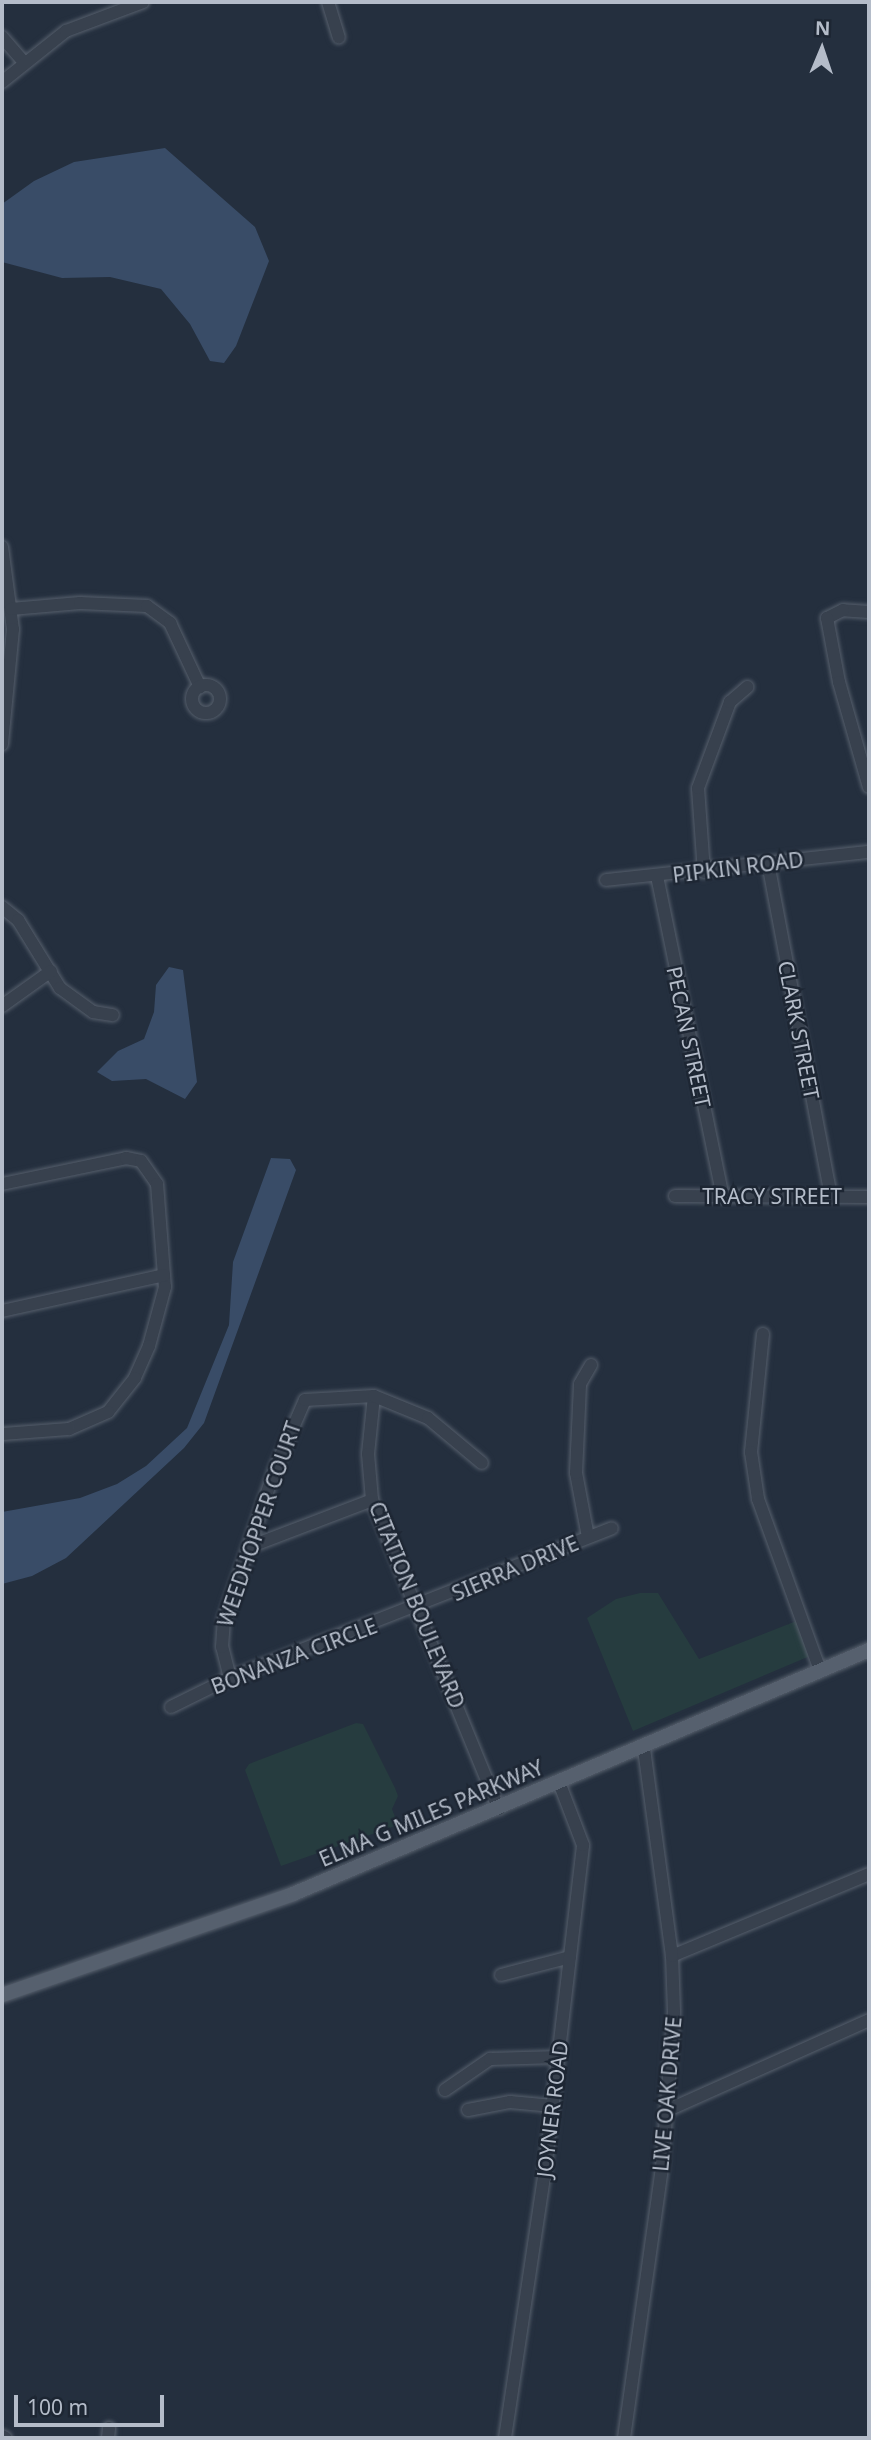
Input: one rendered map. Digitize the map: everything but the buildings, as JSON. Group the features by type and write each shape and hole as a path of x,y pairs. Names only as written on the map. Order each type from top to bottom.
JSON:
{"main road":[{"name":"ELMA G MILES PARKWAY","path":"2,1996 282,1898 644,1749 869,1650"}],"street":[{"path":"2,82 65,31 143,2"},
{"path":"328,2 339,37"},
{"path":"2,37 24,62"},
{"path":"2,547 13,629 2,744"},
{"path":"10,609 80,604 148,607 170,623 200,687"},
{"path":"869,612 843,610 827,618 839,682 869,787"},
{"path":"704,872 698,788 730,702 747,687"},
{"name":"PIPKIN ROAD","path":"606,880 704,872 869,852"},
{"name":"CLARK STREET","path":"768,863 831,1196"},
{"name":"PECAN STREET","path":"657,876 723,1197"},
{"path":"2,907 18,920 74,1002 113,1015"},
{"path":"2,1006 51,971"},
{"path":"2,1184 118,1159 141,1161 157,1184 164,1275 164,1298 149,1346 135,1378 107,1412 69,1429 2,1434"},
{"name":"TRACY STREET","path":"675,1196 869,1197"},
{"path":"2,1311 164,1275"},
{"path":"763,1334 751,1452 758,1499 820,1670"},
{"path":"588,1537 576,1473 580,1384 591,1365"},
{"name":"WEEDHOPPER COURT","path":"230,1678 221,1633 275,1469 305,1400 374,1396 428,1418 482,1463"},
{"name":"CITATION BOULEVARD","path":"374,1396 368,1462 372,1500 419,1607 499,1809"},
{"path":"248,1547 372,1500"},
{"name":"SIERRA DRIVE","path":"419,1607 611,1528"},
{"name":"BONANZA CIRCLE","path":"171,1707 230,1678 419,1607"},
{"name":"LIVE OAK DRIVE","path":"624,2438 668,2110 674,2012 672,1956 644,1749"},
{"name":"JOYNER ROAD","path":"505,2438 553,2106 583,1845 559,1782"},
{"path":"672,1956 869,1874"},
{"path":"501,1975 570,1957"},
{"path":"668,2110 869,2020"},
{"path":"445,2090 490,2059 559,2057"},
{"path":"468,2110 510,2102 553,2106"}],"green space":[{"path":"640,1593 658,1593 699,1659 799,1620 810,1656 633,1731 587,1618 616,1599"},
{"path":"356,1723 363,1724 395,1788 398,1796 392,1809 398,1825 281,1866 245,1770 249,1764"}],"water":[{"path":"165,148 255,227 269,261 236,346 224,363 210,361 190,324 161,289 110,277 62,278 2,262 2,204 34,181 74,162"},
{"path":"169,967 183,970 197,1082 185,1099 146,1079 112,1081 97,1072 118,1051 144,1039 154,1012 156,985"},
{"path":"271,1158 290,1159 296,1170 204,1423 184,1448 66,1558 32,1576 2,1584 2,1512 80,1498 117,1484 146,1466 187,1428 229,1325 233,1262"}]}
